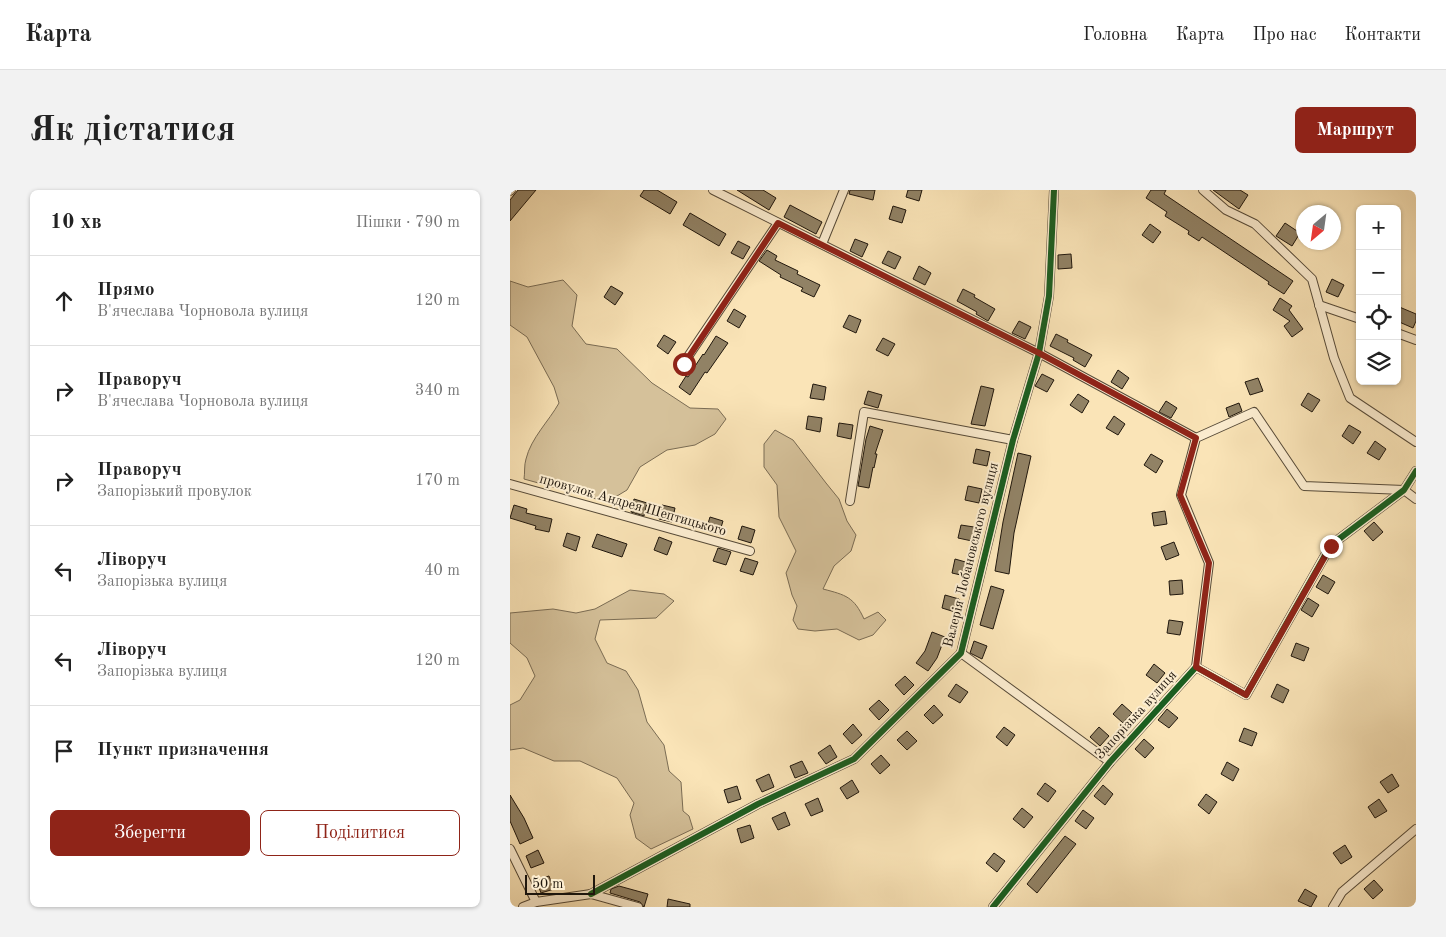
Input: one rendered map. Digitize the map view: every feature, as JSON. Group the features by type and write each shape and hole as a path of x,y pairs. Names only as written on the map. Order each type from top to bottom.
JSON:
{"street":[{"path":"713,190 1039,353 1196,438"},
{"path":"822,244 844,190"},
{"name":"Валерія Лобановського вулиця","path":"591,894 758,804 854,759 961,653 1013,440 1039,353 1048,296 1054,190"},
{"path":"1203,190 1226,210 1255,224 1312,279 1334,358 1350,398 1416,442"},
{"path":"684,364 778,223"},
{"path":"1319,305 1356,318"},
{"path":"1401,334 1416,340"},
{"path":"850,501 864,412 1013,440"},
{"path":"1196,438 1254,412 1304,486 1404,490 1416,499"},
{"path":"1196,438 1180,495 1209,563 1196,667"},
{"name":"Запорізька вулиця","path":"993,907 1110,762 1196,667 1246,695 1331,546 1404,490 1416,471"},
{"name":"провулок Андрея Шептицького","path":"510,484 750,551"},
{"path":"961,653 1110,762"},
{"path":"1333,907 1342,892 1416,828"},
{"path":"510,849 536,902"},
{"path":"523,907 536,902 591,894 638,907"}],"shaded area":[{"path":"563,280 577,295 572,326 586,344 617,349 652,383 690,408 718,409 726,419 715,434 695,445 667,450 640,467 627,490 607,502 524,479 525,461 528,451 559,403 554,387 527,337 510,325 510,281 528,287"},
{"path":"775,430 793,440 839,499 847,521 856,535 851,551 834,566 823,589 843,595 853,601 864,619 878,612 886,620 873,635 859,640 837,629 815,631 798,629 793,620 797,606 786,573 796,551 779,517 777,485 764,467 764,444"},
{"path":"630,590 664,594 674,601 656,618 600,620 595,639 607,663 626,671 638,690 647,722 664,745 669,771 681,782 683,811 689,816 693,829 651,849 636,838 630,815 634,803 617,778 580,761 554,761 523,748 510,750 510,705 520,700 535,676 527,658 510,643 510,613 553,609 576,613 595,609"}],"building":[{"path":"518,190 536,190 510,221 510,200"},
{"path":"644,190 657,190 677,202 670,214 640,196"},
{"path":"737,190 763,190 776,198 769,210"},
{"path":"850,190 875,190 873,200 849,194"},
{"path":"908,190 922,190 919,201 906,197"},
{"path":"1151,190 1166,190 1164,194 1293,281 1284,294 1202,237 1199,241 1188,234 1189,231 1165,216 1167,212 1146,198"},
{"path":"1213,190 1240,190 1248,195 1239,209"},
{"path":"790,205 822,222 816,234 784,217"},
{"path":"893,206 906,210 902,223 889,219"},
{"path":"690,213 726,234 719,246 683,225"},
{"path":"1285,223 1296,230 1296,240 1292,246 1276,236"},
{"path":"1150,224 1161,232 1153,243 1142,235"},
{"path":"855,239 868,244 862,257 850,251"},
{"path":"738,241 750,247 743,259 731,253"},
{"path":"767,250 777,256 775,260 798,271 797,274 820,285 814,297 801,291 803,288 780,277 781,275 759,261"},
{"path":"888,251 901,257 895,269 882,263"},
{"path":"1071,254 1072,268 1058,269 1058,255"},
{"path":"919,266 931,273 925,285 913,279"},
{"path":"1332,279 1344,285 1338,297 1326,292"},
{"path":"611,286 623,293 615,305 604,297"},
{"path":"963,289 995,309 988,321 976,314 977,312 957,301"},
{"path":"1280,298 1292,306 1289,310 1303,329 1292,337 1284,326 1290,321 1273,310"},
{"path":"1401,308 1416,314 1413,328 1401,323"},
{"path":"734,309 746,316 739,328 727,321"},
{"path":"849,315 861,320 856,333 843,327"},
{"path":"1019,321 1031,327 1025,339 1012,333"},
{"path":"1056,334 1092,355 1085,367 1073,360 1074,358 1050,346"},
{"path":"664,335 676,342 668,354 657,346"},
{"path":"716,336 728,343 690,395 679,387"},
{"path":"883,338 895,344 888,356 876,350"},
{"path":"1118,370 1129,378 1122,389 1111,382"},
{"path":"1042,374 1054,380 1047,392 1035,386"},
{"path":"1258,378 1263,391 1250,395 1245,382"},
{"path":"813,384 826,387 824,400 810,398"},
{"path":"981,386 994,389 985,426 971,424"},
{"path":"868,391 882,395 878,408 864,404"},
{"path":"1308,393 1320,400 1312,412 1301,405"},
{"path":"1078,394 1089,401 1082,413 1070,405"},
{"path":"1166,401 1177,408 1171,418 1159,412"},
{"path":"1239,403 1242,411 1229,417 1226,408"},
{"path":"808,416 822,418 820,432 806,429"},
{"path":"1114,416 1125,424 1118,435 1106,428"},
{"path":"839,423 853,425 851,439 837,436"},
{"path":"1349,425 1361,432 1353,444 1342,436"},
{"path":"870,426 883,430 875,454 877,454 869,488 858,486"},
{"path":"1375,441 1386,449 1379,460 1367,453"},
{"path":"976,449 990,452 987,466 973,463"},
{"path":"1018,453 1031,456 1014,533 1009,574 995,571 1003,522"},
{"path":"1151,454 1163,461 1156,473 1144,465"},
{"path":"968,486 982,489 979,503 965,500"},
{"path":"634,499 647,503 644,516 631,512"},
{"path":"514,505 527,509 526,513 552,519 549,532 535,529 536,526 510,518"},
{"path":"662,505 675,508 672,522 659,519"},
{"path":"1165,511 1167,524 1154,526 1152,513"},
{"path":"710,517 723,521 719,534 706,530"},
{"path":"1374,522 1383,532 1373,541 1364,531"},
{"path":"961,525 974,527 972,541 958,538"},
{"path":"742,526 755,530 751,543 738,539"},
{"path":"567,533 580,537 576,551 563,546"},
{"path":"597,534 627,544 622,557 592,547"},
{"path":"659,537 672,542 667,555 654,550"},
{"path":"1174,542 1179,555 1166,560 1161,547"},
{"path":"718,548 731,552 726,565 713,561"},
{"path":"745,558 758,562 753,575 740,571"},
{"path":"955,559 969,563 965,576 952,573"},
{"path":"1323,575 1335,582 1328,594 1316,587"},
{"path":"1182,580 1183,594 1170,595 1169,581"},
{"path":"991,586 1004,590 993,629 980,625"},
{"path":"945,595 959,599 955,612 942,608"},
{"path":"1308,598 1319,605 1312,617 1301,610"},
{"path":"1169,620 1183,622 1180,635 1167,633"},
{"path":"932,632 945,637 937,658 928,671 916,663 925,651"},
{"path":"974,641 987,646 982,659 970,653"},
{"path":"1296,643 1309,648 1304,661 1291,656"},
{"path":"1154,664 1165,673 1157,683 1146,675"},
{"path":"905,676 914,685 904,695 895,685"},
{"path":"956,684 968,692 960,703 948,696"},
{"path":"1277,684 1289,690 1283,703 1271,697"},
{"path":"879,700 889,710 879,720 869,709"},
{"path":"1122,704 1132,713 1123,723 1113,714"},
{"path":"934,705 943,715 933,724 924,715"},
{"path":"1167,709 1178,718 1169,728 1158,720"},
{"path":"853,724 862,735 852,744 843,734"},
{"path":"1004,727 1015,735 1007,746 996,737"},
{"path":"1099,727 1109,736 1100,746 1090,737"},
{"path":"1244,728 1257,733 1252,746 1239,741"},
{"path":"907,731 917,741 907,750 897,740"},
{"path":"1144,739 1154,748 1145,758 1135,749"},
{"path":"830,745 837,757 826,764 818,753"},
{"path":"881,755 890,765 880,774 871,764"},
{"path":"802,761 808,773 795,778 790,766"},
{"path":"1227,762 1239,769 1233,781 1221,774"},
{"path":"769,774 774,787 762,792 756,780"},
{"path":"1392,774 1399,786 1388,793 1380,782"},
{"path":"852,780 859,792 847,799 840,788"},
{"path":"1045,783 1056,791 1048,802 1037,794"},
{"path":"1103,785 1113,794 1105,805 1094,796"},
{"path":"737,786 741,799 728,803 724,790"},
{"path":"1206,794 1217,802 1209,814 1198,805"},
{"path":"510,795 533,838 520,844 510,821"},
{"path":"818,798 823,811 811,816 805,804"},
{"path":"1379,799 1387,811 1375,818 1368,807"},
{"path":"1022,808 1033,817 1024,828 1013,819"},
{"path":"1083,810 1094,818 1086,829 1075,821"},
{"path":"785,812 790,825 778,830 772,818"},
{"path":"750,825 754,838 741,843 737,829"},
{"path":"1065,836 1076,844 1037,893 1027,884"},
{"path":"1345,845 1352,857 1341,864 1333,853"},
{"path":"538,850 544,863 531,868 526,856"},
{"path":"994,853 1005,861 997,872 986,863"},
{"path":"549,876 554,889 541,893 536,880"},
{"path":"1374,880 1383,890 1373,899 1364,889"},
{"path":"619,886 648,894 644,907 640,902 610,893 611,889"},
{"path":"1305,889 1317,896 1311,907 1298,901"},
{"path":"668,899 690,904 690,907 667,907"}],"cycle path":[{"path":"591,894 758,804 854,759 961,653 1013,440 1039,353 1049,296 1054,190"},
{"path":"993,907 1110,762 1196,667 1246,695 1331,545 1404,490 1416,471"}],"route":[{"path":"684,364 778,223 1039,353 1196,438 1180,495 1209,563 1196,667 1246,695 1331,546"}]}
